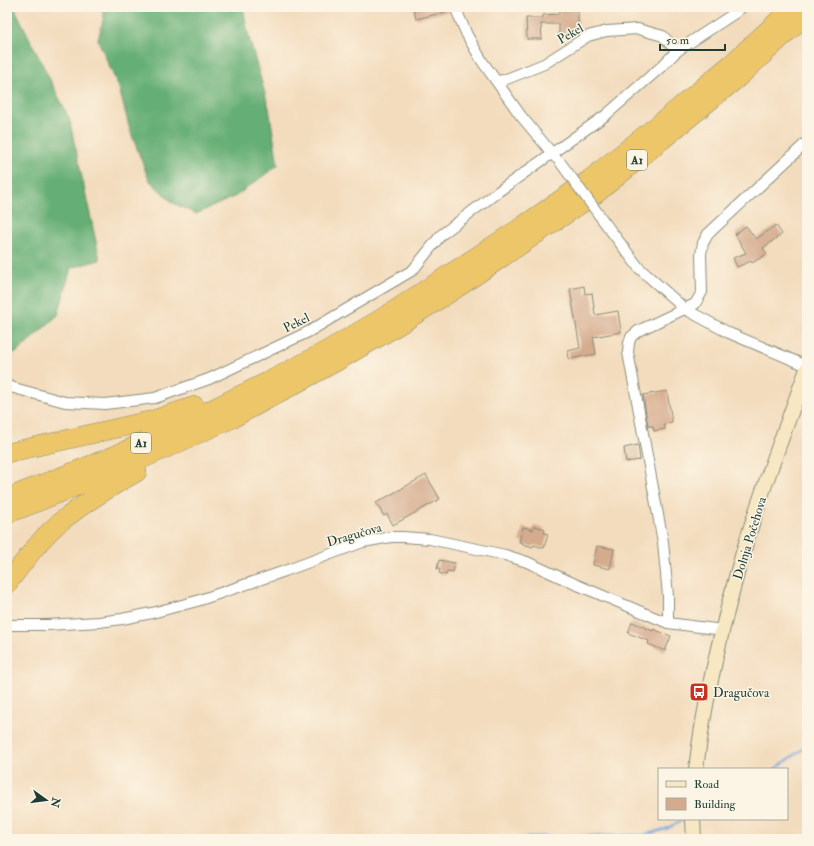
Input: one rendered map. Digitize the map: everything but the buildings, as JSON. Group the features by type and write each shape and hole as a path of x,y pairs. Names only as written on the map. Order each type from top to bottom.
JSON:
{"highway":[{"name":"A1","path":"7,498 116,455 271,380 324,352 387,315 520,228 582,184 676,110 731,64 793,7"},
{"name":"A1","path":"7,514 122,468 233,418 394,328 454,290 597,193 738,77 807,14"},
{"path":"7,453 152,420 192,408 252,382 271,380"},
{"path":"7,584 29,554 58,524 98,495 167,456 221,430 233,418"}],"main road":[{"name":"Dolnja Počehova","path":"696,768 705,710 738,570 807,368"},
{"path":"693,820 694,839"}],"street":[{"path":"455,7 467,35 482,61 521,116 560,162 639,268 685,309 729,333 807,368"},
{"name":"Pekel","path":"7,385 65,402 105,404 155,398 209,379 308,332 413,270 441,235 606,115 677,51 742,7"},
{"name":"Pekel","path":"497,81 504,80 544,64 588,36 608,31 638,29 663,36 677,51"},
{"path":"668,623 668,596 663,542 630,371 628,352 629,343 631,337 638,331 674,312 695,304 702,292 701,254 703,244 708,234 807,142"},
{"name":"Dragučova","path":"11,625 47,625 99,622 145,614 197,601 285,571 363,542 390,537 403,537 430,539 527,562 668,623 723,630"}],"green space":[{"path":"7,7 14,7 69,118 100,260 71,268 58,315 16,353 7,352"},
{"path":"101,7 243,7 248,34 269,108 278,165 236,196 196,214 173,203 149,180 130,130 119,88 98,40 104,16"}],"waterway":[{"path":"776,768 807,746"},
{"path":"519,839 532,837 644,835 666,829 683,820"}],"place":[{"name":"Dragučova","path":"699,692"}]}
